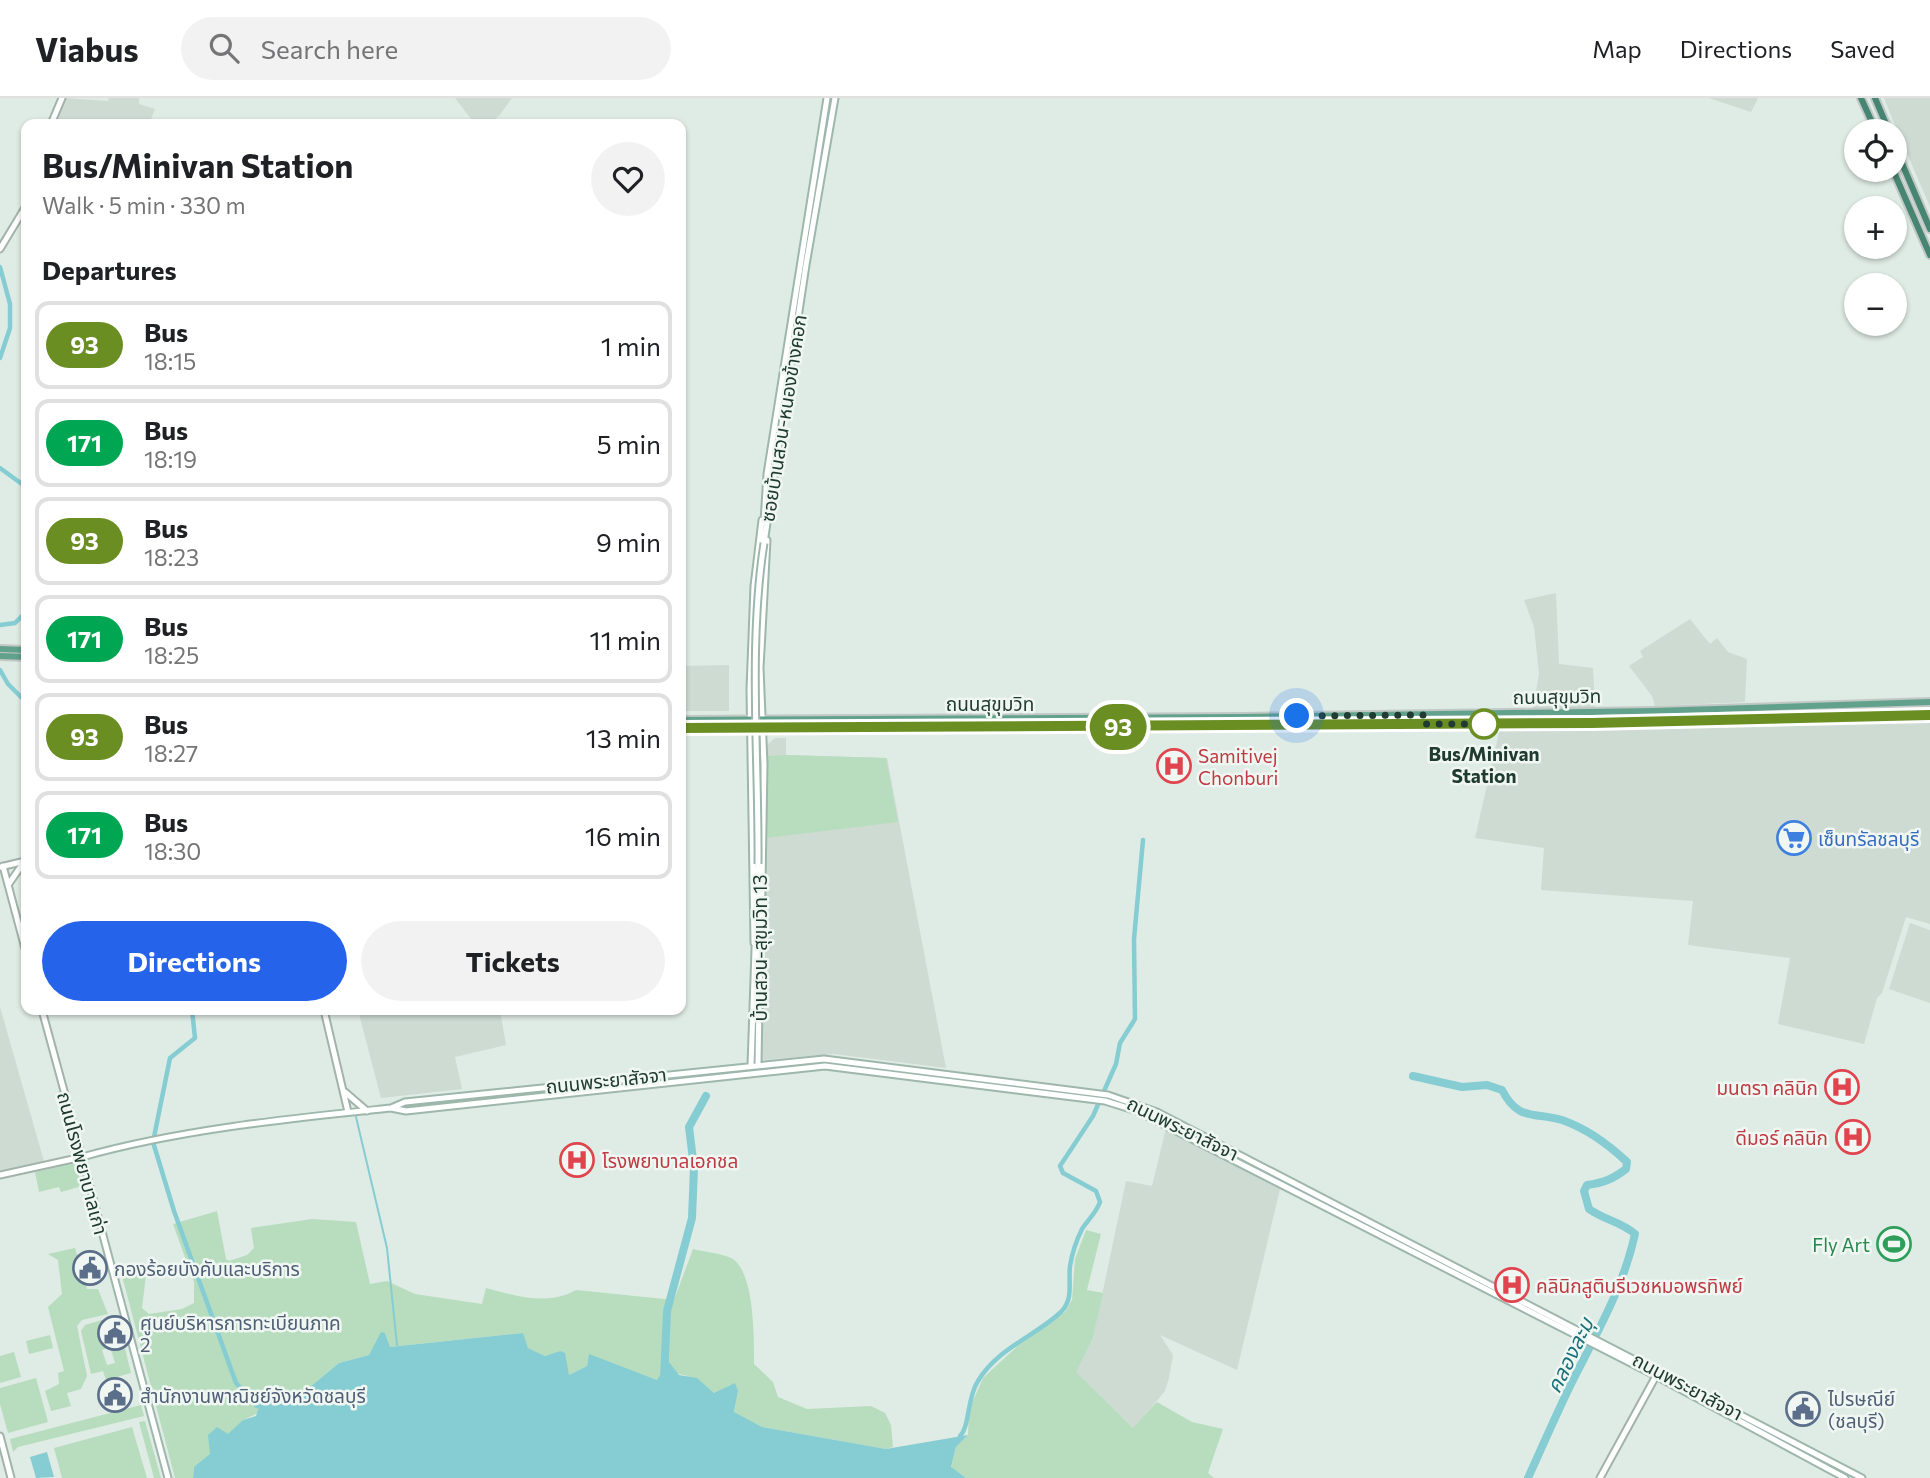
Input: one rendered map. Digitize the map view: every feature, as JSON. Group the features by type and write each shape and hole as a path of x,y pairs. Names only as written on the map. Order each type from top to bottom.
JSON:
{"highway":[{"path":"1861,98 1871,119"},
{"path":"1875,98 1884,119"},
{"path":"1907,175 1930,229"},
{"path":"1898,182 1930,255"}],"main road":[{"path":"53,119 62,98"},
{"name":"ซอยบ้านสวน-หนองข้างคอก","path":"758,864 759,758 755,673 759,578 767,502 827,98"},
{"name":"ซอยบ้านสวน-หนองข้างคอก","path":"767,502 835,98"},
{"path":"825,109 834,111"},
{"path":"0,249 21,214"},
{"path":"757,943 751,674 754,586 767,502"},
{"path":"757,943 763,724 760,675 767,502"},
{"path":"751,674 760,675"},
{"name":"ถนนสุขุมวิท","path":"763,724 1654,711 1930,702"},
{"path":"1870,703 1874,709 1871,716"},
{"path":"1424,715 1424,724"},
{"name":"ถนนสุขุมวิท","path":"686,720 752,724 1424,724 1930,715"},
{"name":"ถนนสุขุมวิท","path":"686,728 752,724"},
{"path":"21,862 1,866 21,934"},
{"name":"บ้านสวน-สุขุมวิท 13","path":"758,864 758,1068"},
{"path":"7,882 21,866"},
{"path":"0,873 7,882"},
{"name":"บ้านสวน-สุขุมวิท 13","path":"751,1072 757,943"},
{"name":"ถนนโรงพยาบาลเก่า","path":"43,1015 168,1478"},
{"path":"325,1015 348,1112"},
{"name":"ถนนพระยาสัจจา","path":"0,1175 158,1138 391,1108 405,1102 751,1065 758,1068 847,1067 1094,1096 1106,1098 1155,1119 1862,1478"},
{"name":"ถนนพระยาสัจจา","path":"391,1108 406,1111 529,1098 751,1072 758,1068"},
{"path":"662,1074 663,1082"},
{"path":"591,1090 592,1082"},
{"path":"529,1098 531,1088"},
{"path":"345,1093 367,1111"},
{"path":"405,1102 406,1111"},
{"name":"ถนนพระยาสัจจา","path":"1597,1343 1845,1478"},
{"path":"1600,1478 1656,1376"},
{"path":"0,1436 11,1478"}],"shaded area":[{"path":"64,98 108,101 109,98 139,98 139,104 155,109 151,119 55,119"},
{"path":"455,98 512,98 495,119 471,119"},
{"path":"1709,98 1758,98 1751,112"},
{"path":"1884,98 1930,98 1930,207 1907,153 1907,119 1892,118"},
{"path":"1556,593 1559,664 1593,668 1595,709 1533,709 1539,674 1534,627 1524,600"},
{"path":"1690,619 1710,644 1717,638 1728,652 1747,659 1745,702 1655,706 1652,696 1629,666 1643,657 1640,651"},
{"path":"729,665 729,711 686,711 686,666"},
{"path":"1930,720 1930,924 1906,917 1882,993 1877,998 1864,1044 1778,1024 1790,958 1688,945 1693,901 1541,890 1544,848 1475,838 1500,728"},
{"path":"775,738 786,738 786,755 887,758 946,1068 834,1054 762,1060 768,744"},
{"path":"1910,923 1930,930 1930,1003 1889,989"},
{"path":"0,1007 45,1165 0,1175"},
{"path":"359,1015 501,1015 506,1045 455,1057 462,1089 381,1098"},
{"path":"1166,1128 1280,1189 1237,1370 1160,1335 1173,1355 1169,1378 1165,1391 1134,1429 1075,1372 1093,1338 1126,1181 1152,1186"}],"green space":[{"path":"768,756 886,758 898,822 766,838"},
{"path":"75,1163 82,1186 61,1192 59,1187 39,1192 35,1172"},
{"path":"217,1211 226,1259 229,1261 247,1255 254,1248 251,1228 312,1219 356,1222 370,1284 387,1281 415,1294 482,1304 486,1288 543,1299 576,1290 674,1300 693,1249 727,1256 739,1265 749,1290 754,1364 773,1382 778,1397 807,1409 871,1406 885,1413 891,1425 893,1447 886,1449 762,1427 734,1413 738,1391 714,1393 695,1379 680,1374 664,1376 657,1380 589,1355 587,1366 569,1375 560,1351 545,1356 528,1348 522,1333 390,1347 385,1333 369,1355 339,1363 304,1392 243,1420 208,1459 194,1467 193,1478 175,1478 121,1272 147,1267 142,1308 149,1314 182,1309 194,1303 194,1282 173,1224"},
{"path":"1086,1230 1101,1234 1087,1290 1103,1293 1093,1338 1076,1372 1133,1428 1157,1402 1192,1422 1223,1429 1208,1473 1214,1478 966,1478 951,1468 956,1447 968,1435 969,1410 983,1378 1020,1344 1065,1312 1072,1300 1075,1259"},
{"path":"75,1248 87,1289 98,1289 108,1314 82,1320 77,1326 87,1376 81,1389 67,1393 71,1406 51,1411 45,1391 59,1384 58,1373 64,1371 48,1307 62,1294 58,1260 48,1254"},
{"path":"102,1320 107,1348 102,1350 107,1365 115,1363 110,1347 124,1344 131,1373 106,1380 103,1371 91,1374 81,1331 85,1325"},
{"path":"50,1335 53,1348 29,1354 26,1341"},
{"path":"14,1352 21,1377 0,1383 0,1356"},
{"path":"36,1378 48,1422 8,1433 0,1404 0,1388"},
{"path":"141,1405 144,1416 18,1447 13,1452 10,1439"},
{"path":"145,1421 161,1478 154,1478 139,1422"},
{"path":"132,1427 147,1478 62,1478 54,1448"}],"water":[{"path":"381,1332 385,1333 390,1347 523,1333 528,1348 545,1356 560,1351 565,1353 569,1375 587,1366 589,1354 657,1380 669,1362 679,1375 697,1378 714,1393 735,1383 738,1391 734,1412 762,1427 886,1449 968,1435 956,1447 951,1467 966,1478 193,1478 194,1467 210,1454 208,1435 217,1427 228,1434 243,1420 256,1416 262,1398 281,1404 304,1392 339,1363 369,1355"},
{"path":"47,1452 54,1477 36,1478 30,1457"}],"waterway":[{"path":"0,267 10,304 10,328 0,358"},
{"path":"0,468 21,483"},
{"path":"0,625 15,623 21,617"},
{"path":"0,670 8,684 21,697"},
{"path":"960,1436 974,1388 986,1370 1006,1351 1051,1321 1068,1302 1070,1266 1075,1247 1082,1229 1100,1202 1096,1191 1063,1173 1060,1166 1093,1116 1116,1064 1120,1043 1135,1019 1134,939 1143,840"},
{"path":"193,1015 195,1038 170,1058 153,1142 174,1211 236,1383 257,1406"},
{"name":"คลองละมุ","path":"1413,1076 1462,1087 1487,1085 1502,1090 1520,1111 1562,1120 1579,1128 1605,1143 1627,1162 1626,1169 1608,1180 1587,1185 1584,1191 1589,1209 1635,1234 1616,1292 1528,1478"},
{"path":"664,1379 667,1311 692,1218 694,1168 689,1127 706,1096"},
{"path":"356,1117 387,1248 397,1345"}],"bus line":[{"name":"93","path":"686,728 1592,723 1930,715"}],"place":[{"name":"Bus/Minivan Station","path":"1484,724"},
{"name":"Samitivej Chonburi","path":"1174,766"},
{"name":"เซ็นทรัลชลบุรี","path":"1794,838"},
{"name":"มนตรา คลินิก","path":"1842,1087"},
{"name":"ดีมอร์ คลินิก","path":"1853,1137"},
{"name":"โรงพยาบาลเอกชล","path":"577,1160"},
{"name":"Fly Art","path":"1894,1244"},
{"name":"กองร้อยบังคับและบริการ","path":"90,1268"},
{"name":"คลินิกสูตินรีเวชหมอพรทิพย์","path":"1512,1285"},
{"name":"ศูนย์บริหารการทะเบียนภาค 2","path":"115,1333"},
{"name":"สำนักงานพาณิชย์จังหวัดชลบุรี","path":"115,1395"},
{"name":"ไปรษณีย์ (ชลบุรี)","path":"1803,1409"}],"route":[{"path":"1297,716 1424,715 1424,724 1493,724 1484,724"}]}
